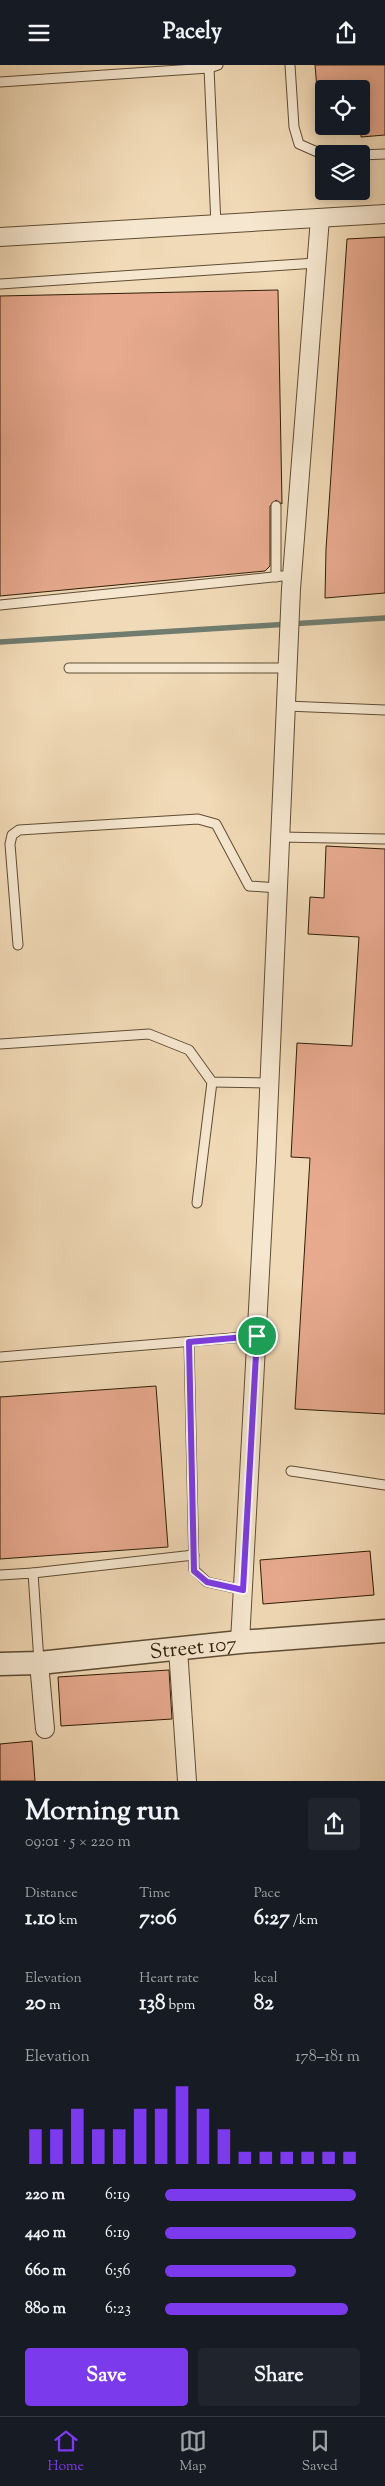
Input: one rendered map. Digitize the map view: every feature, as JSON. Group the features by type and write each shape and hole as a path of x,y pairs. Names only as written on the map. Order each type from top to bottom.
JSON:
{"street":[{"path":"0,237 385,214"},
{"path":"240,1642 270,1083 288,662 287,581 320,218"},
{"name":"Street 107","path":"0,1664 39,1663 240,1642 385,1631"},
{"path":"178,1649 188,1781"},
{"path":"39,1663 44,1729"}],"lane":[{"path":"290,65 294,127 299,144 315,151"},
{"path":"0,82 214,66 216,225"},
{"path":"370,155 385,154"},
{"path":"0,284 316,263"},
{"path":"0,605 287,581 276,506"},
{"path":"69,668 288,662"},
{"path":"286,706 385,710"},
{"path":"18,945 10,844 12,835 19,830 198,819 216,824 249,886 278,888"},
{"path":"280,837 385,839"},
{"path":"0,1044 149,1035 189,1050 212,1082 197,1203"},
{"path":"212,1082 270,1083"},
{"path":"0,1357 257,1336"},
{"path":"189,1342 194,1571 207,1582 243,1590"},
{"path":"291,1471 385,1485"},
{"path":"0,1575 194,1555"},
{"path":"33,1573 39,1663"}],"building":[{"path":"315,65 385,65 385,135 361,137 361,135 370,135 370,80 316,80"},
{"path":"385,237 385,593 325,598 326,549 347,239"},
{"path":"278,290 282,504 276,500 270,506 270,566 265,571 0,596 0,296"},
{"path":"326,846 385,849 385,1414 295,1409 310,1158 291,1157 297,1043 352,1046 359,937 308,934 310,897 324,898"},
{"path":"156,1386 168,1547 0,1559 0,1397"},
{"path":"370,1551 374,1595 263,1604 260,1560"},
{"path":"169,1670 172,1719 61,1726 58,1677"},
{"path":"32,1741 35,1781 0,1781 0,1744"}],"waterway":[{"path":"0,642 385,618"}],"route":[{"path":"257,1336 250,1463 243,1590 207,1582 194,1571 189,1342 257,1336"}]}
